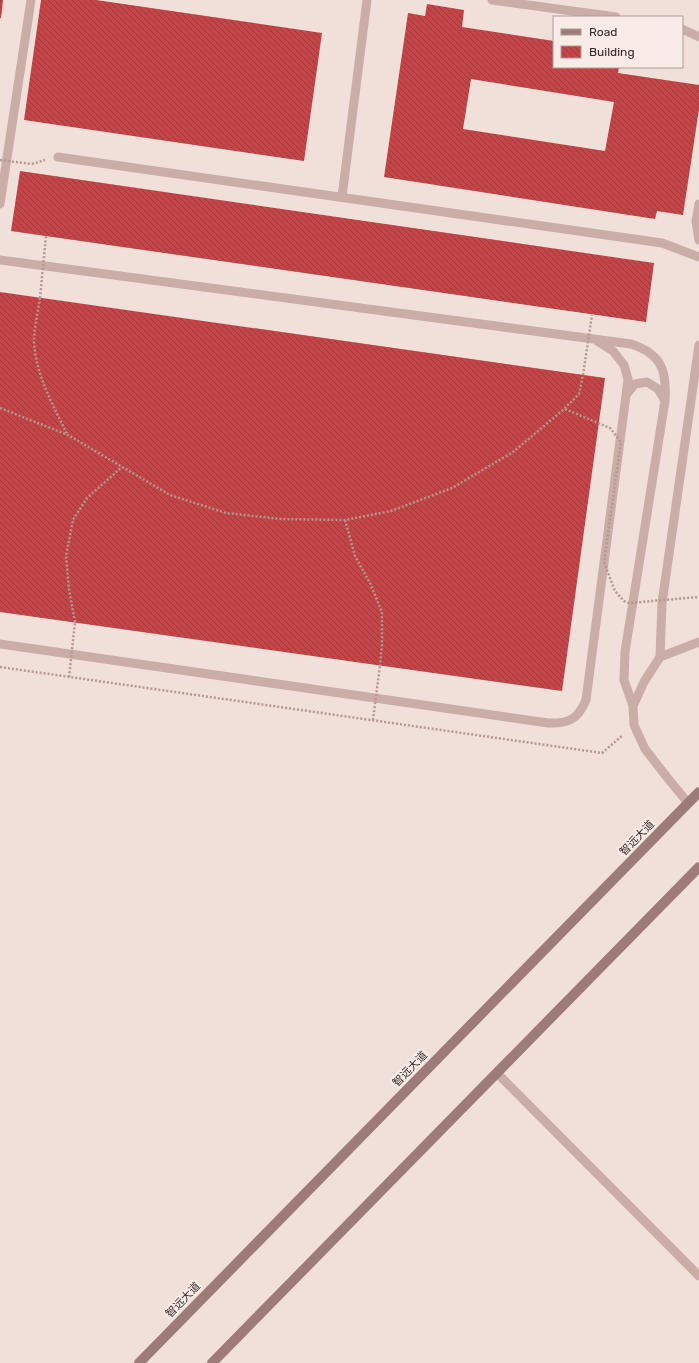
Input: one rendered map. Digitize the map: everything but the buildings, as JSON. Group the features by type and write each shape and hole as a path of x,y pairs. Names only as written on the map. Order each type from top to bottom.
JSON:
{"main road":[{"name":"智远大道","path":"139,1363 699,792"},
{"path":"212,1363 699,867"}],"lane":[{"path":"0,204 31,0"},
{"path":"342,197 367,0"},
{"path":"492,0 609,16"},
{"path":"683,29 699,37"},
{"path":"58,156 662,243 699,257"},
{"path":"699,204 696,221 699,240"},
{"path":"0,260 631,344 650,353 657,359 665,378 665,401 625,652 624,680 633,706 634,725 645,749 688,803"},
{"path":"0,644 548,723 560,724 570,721 577,715 586,700 628,379 624,365 613,351 593,339"},
{"path":"633,706 644,682 660,657 662,603 699,345"},
{"path":"626,395 635,384 647,382 658,389 665,401"},
{"path":"660,657 699,642"},
{"path":"497,1073 699,1276"}],"path":[{"path":"0,160 32,164"},
{"path":"46,236 40,298 34,338 38,366 50,399 68,435"},
{"path":"0,408 68,435 170,495 226,514 281,519 345,520 392,511 452,488 513,452 565,409 579,394 592,315"},
{"path":"565,409 610,428 621,442 604,562 615,591 624,601 629,603 699,597"},
{"path":"69,677 75,622 69,589 66,556 73,520 87,498 122,467"},
{"path":"345,520 354,556 370,583 382,612 382,645 373,720"},
{"path":"0,667 602,753 634,725"}]}
